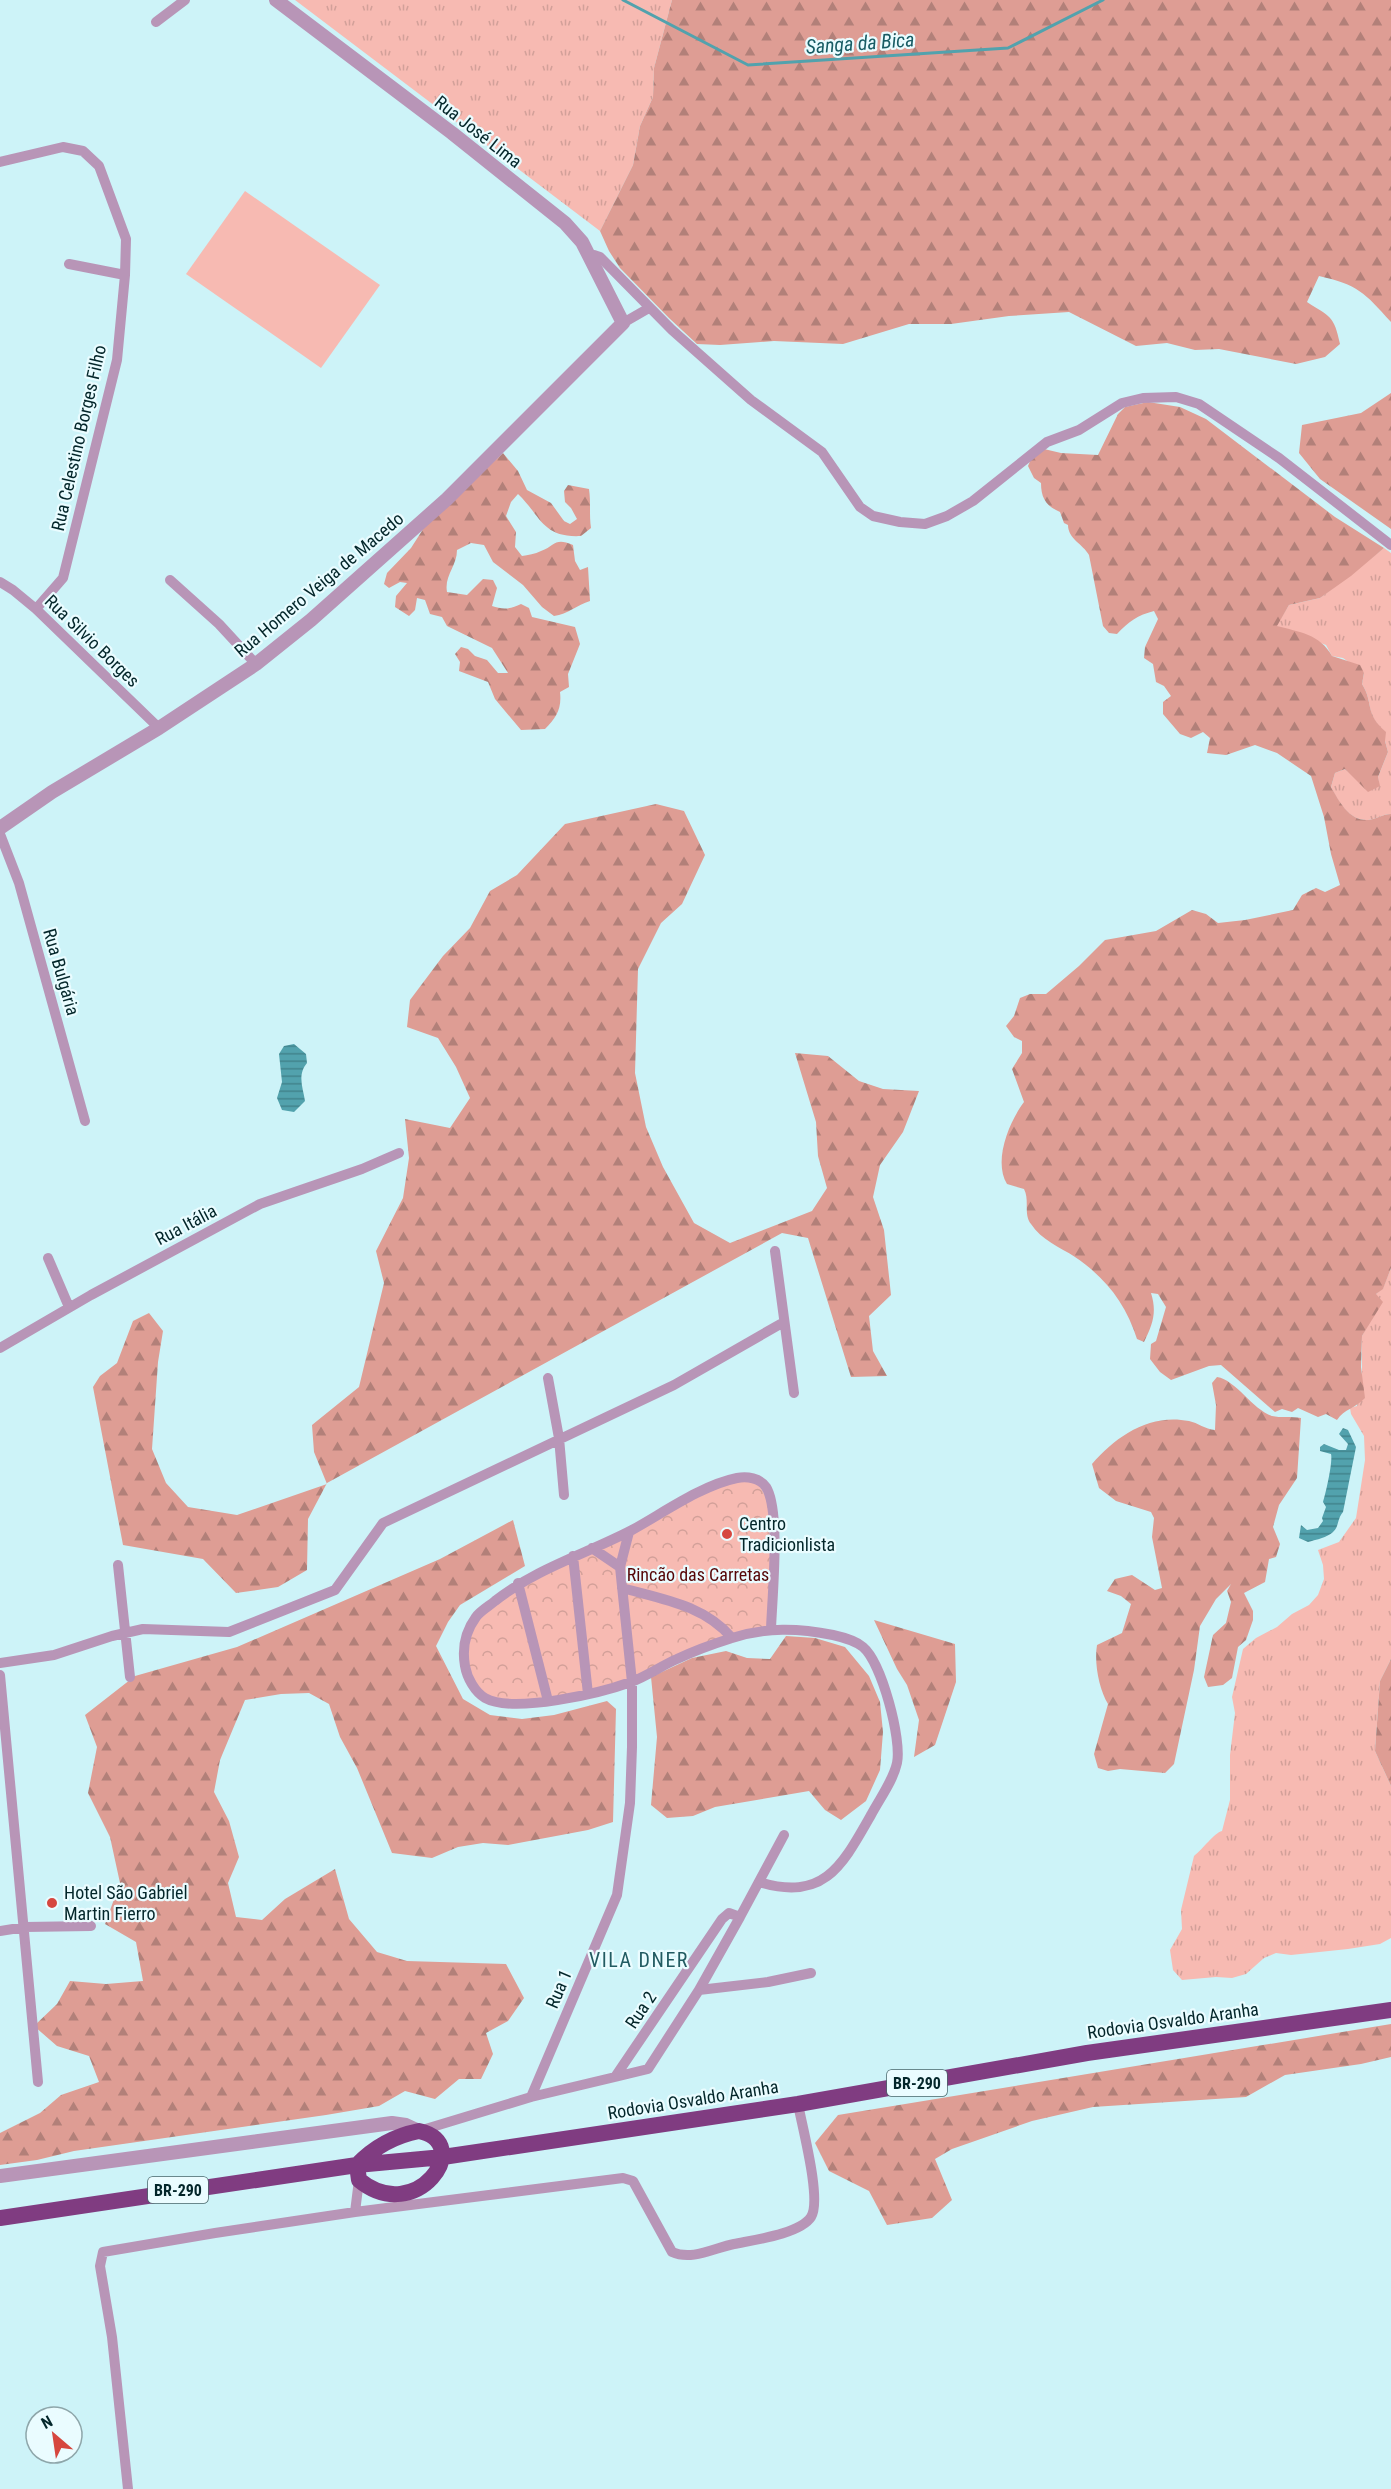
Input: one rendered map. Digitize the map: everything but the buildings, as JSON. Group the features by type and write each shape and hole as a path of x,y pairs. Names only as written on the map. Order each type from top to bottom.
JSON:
{"highway":[{"name":"Rodovia Osvaldo Aranha","path":"0,2218 358,2172 443,2157 798,2104 1087,2053 1391,2010"},
{"path":"419,2131 431,2134 438,2139 442,2146 443,2157 435,2174 427,2183 401,2201 379,2193 358,2172 368,2153 403,2134 419,2131"}],"street":[{"path":"156,22 185,0"},
{"name":"Rua José Lima","path":"276,0 452,133 565,223 582,242 623,323"},
{"name":"Rua Celestino Borges Filho","path":"0,162 63,147 83,151 99,166 126,238 117,360 63,578 36,609"},
{"path":"588,256 600,257 649,308 751,400 822,452 860,507 873,516 900,522 925,524 947,516 973,501 1047,442 1079,430 1122,403 1143,398 1176,397 1199,404 1279,458 1391,545"},
{"path":"69,264 125,275"},
{"path":"623,323 649,308"},
{"name":"Rua Homero Veiga de Macedo","path":"0,828 52,792 159,728 256,664 311,620 447,499 623,323"},
{"path":"170,580 219,624 256,664"},
{"name":"Rua Silvio Borges","path":"0,582 14,590 36,609 159,728"},
{"name":"Rua Bulgária","path":"0,834 19,883 85,1121"},
{"name":"Rua Itália","path":"0,1348 69,1307 260,1204 362,1169 399,1153"},
{"path":"775,1251 794,1393"},
{"path":"48,1258 69,1307"},
{"path":"0,1663 54,1655 143,1629 167,1628 230,1632 335,1590 383,1523 674,1385 784,1322"},
{"path":"548,1378 559,1438 564,1496"},
{"path":"759,1882 779,1888 796,1889 818,1883 835,1872 884,1792 898,1760 891,1707 875,1662 862,1647 840,1636 804,1629 771,1629 732,1638 677,1659 633,1682 588,1694 524,1704 487,1700 474,1688 465,1668 464,1642 476,1616 518,1583 629,1532 709,1488 738,1478 755,1478 765,1487 772,1507 774,1548 771,1629"},
{"name":"Rua 1","path":"531,2097 617,1895 630,1803 633,1682 620,1567 629,1532"},
{"path":"592,1548 620,1567"},
{"path":"573,1556 588,1694"},
{"path":"118,1565 130,1677"},
{"path":"518,1583 548,1701"},
{"path":"622,1588 684,1605 721,1625 732,1638"},
{"path":"0,1675 38,2082"},
{"name":"Rua 2","path":"419,2131 531,2097 648,2069 699,1990 784,1835"},
{"name":"Rua 2","path":"615,2077 722,1919 729,1913 740,1917"},
{"path":"0,1931 25,1927 91,1926"},
{"path":"699,1990 768,1982 811,1973"},
{"path":"128,2489 112,2337 100,2266 103,2252 355,2212 401,2201 623,2178 633,2181 672,2252 689,2256 777,2234 803,2224 811,2217 815,2190 798,2104"},
{"path":"0,2176 392,2123 406,2125 419,2131"},
{"path":"355,2212 358,2172"}],"green space":[{"path":"295,0 672,0 654,68 653,97 640,126 633,165 600,231"},
{"path":"672,0 1391,0 1391,322 1360,291 1319,276 1307,302 1330,318 1336,327 1340,344 1325,357 1296,364 1219,349 1195,350 1167,343 1136,346 1069,312 1009,316 951,324 909,324 843,344 774,341 720,345 697,344 620,268 600,231 633,165 640,126 653,97 654,68"},
{"path":"245,191 380,285 321,368 186,274"},
{"path":"1391,393 1391,529 1320,479 1299,453 1302,425 1361,413"},
{"path":"1148,402 1180,407 1206,419 1335,517 1384,548 1320,598 1289,605 1277,626 1315,638 1332,656 1360,665 1364,673 1362,684 1372,713 1386,732 1385,741 1388,752 1378,777 1380,786 1368,792 1345,769 1335,773 1331,787 1345,809 1355,817 1368,820 1391,814 1391,1268 1383,1289 1376,1294 1383,1302 1362,1336 1361,1367 1365,1398 1337,1420 1326,1414 1318,1417 1298,1408 1292,1412 1282,1409 1275,1412 1221,1365 1209,1366 1171,1380 1160,1372 1150,1359 1151,1344 1156,1341 1166,1307 1158,1294 1151,1293 1154,1306 1153,1318 1144,1342 1137,1339 1121,1303 1105,1283 1086,1265 1035,1230 1027,1216 1024,1189 1007,1184 1003,1175 1002,1153 1008,1131 1024,1102 1012,1069 1022,1053 1022,1041 1014,1037 1006,1026 1014,1016 1020,998 1030,994 1046,994 1105,940 1156,931 1192,910 1206,914 1218,923 1293,910 1302,895 1316,888 1325,892 1340,885 1324,817 1311,776 1277,753 1255,745 1226,755 1207,753 1210,738 1203,732 1191,738 1180,734 1163,714 1163,702 1171,696 1164,686 1156,682 1153,664 1144,658 1145,647 1158,619 1154,611 1134,619 1117,634 1109,633 1103,626 1089,555 1070,534 1068,525 1064,523 1060,512 1045,501 1041,483 1034,478 1028,466 1031,459 1044,449 1061,453 1098,455 1118,414 1125,407"},
{"path":"503,453 518,471 527,490 551,503 564,521 570,524 577,519 565,502 564,491 568,485 589,489 591,528 581,536 568,536 550,529 518,494 511,502 506,516 516,532 515,547 522,556 539,552 559,542 573,545 575,561 580,570 588,567 590,601 554,616 542,607 523,585 493,562 484,545 471,543 457,550 447,581 447,592 467,595 483,579 493,580 497,588 492,606 507,608 521,604 529,608 532,617 575,627 580,644 568,674 569,687 560,692 557,713 545,729 521,730 495,699 488,682 459,671 460,662 455,654 461,647 487,660 498,673 508,673 492,648 447,626 442,617 430,614 425,600 417,598 415,610 409,616 395,607 396,596 407,583 400,582 389,588 384,584 387,573 411,548 427,523"},
{"path":"1384,548 1391,553 1391,814 1368,820 1350,814 1331,787 1335,773 1345,769 1357,779 1379,786 1378,777 1388,752 1385,732 1374,719 1362,684 1364,673 1343,658 1332,656 1326,645 1276,626 1289,605 1320,598"},
{"path":"656,804 684,811 705,855 682,904 661,923 638,969 635,1073 646,1127 663,1167 694,1223 730,1243 812,1211 827,1188 818,1156 816,1122 795,1053 828,1056 859,1081 883,1089 919,1091 903,1132 880,1165 873,1197 884,1230 891,1295 869,1316 873,1351 887,1376 851,1377 808,1238 782,1233 327,1483 314,1452 312,1425 359,1387 384,1283 376,1251 403,1198 409,1158 405,1119 450,1128 470,1098 456,1067 438,1038 407,1027 410,1000 443,956 470,928 490,891 517,875 565,824"},
{"path":"1391,1268 1391,1659 1380,1681 1375,1751 1391,1786 1391,1938 1380,1944 1348,1949 1291,1955 1276,1953 1264,1958 1246,1974 1232,1978 1182,1980 1173,1970 1170,1950 1182,1929 1181,1910 1194,1856 1222,1831 1230,1800 1230,1755 1235,1713 1232,1697 1243,1649 1256,1638 1277,1627 1292,1614 1309,1605 1318,1595 1324,1579 1323,1565 1318,1550 1339,1542 1356,1518 1365,1460 1364,1436 1350,1408 1357,1406 1362,1382 1362,1336 1379,1305 1376,1294 1383,1288"},
{"path":"149,1313 163,1331 158,1362 152,1449 166,1483 188,1507 237,1515 326,1484 308,1519 307,1570 278,1587 236,1593 203,1559 123,1545 93,1387 100,1376 117,1363 133,1321"},
{"path":"1217,1377 1231,1383 1272,1416 1301,1418 1297,1478 1279,1505 1273,1527 1280,1544 1276,1557 1269,1559 1265,1582 1244,1593 1253,1611 1253,1620 1246,1640 1238,1647 1232,1678 1223,1685 1208,1687 1204,1677 1213,1635 1226,1623 1231,1602 1227,1591 1231,1584 1216,1599 1200,1626 1194,1670 1174,1764 1165,1773 1120,1769 1108,1771 1098,1768 1094,1754 1108,1704 1098,1676 1097,1645 1122,1633 1131,1604 1121,1596 1107,1591 1115,1579 1132,1575 1155,1590 1162,1588 1152,1537 1154,1518 1151,1512 1116,1501 1099,1488 1092,1464 1123,1436 1161,1420 1189,1421 1215,1430 1216,1405 1212,1383"},
{"name":"Rincão das Carretas","path":"755,1478 772,1507 771,1629 732,1638 632,1682 524,1704 487,1700 473,1688 464,1642 476,1616 518,1583 709,1488"},
{"path":"513,1520 525,1566 460,1605 436,1646 463,1699 490,1715 522,1719 554,1715 607,1701 616,1709 613,1822 588,1830 508,1845 483,1843 458,1847 432,1858 392,1853 357,1768 340,1737 329,1704 309,1693 281,1694 245,1700 220,1760 214,1792 229,1821 239,1857 228,1883 236,1917 262,1920 285,1899 335,1869 349,1919 377,1952 407,1961 506,1964 524,1998 508,2021 486,2033 493,2054 481,2079 459,2079 435,2099 405,2091 379,2106 74,2151 37,2160 0,2165 0,2133 40,2113 61,2095 99,2082 89,2056 57,2046 34,2026 57,2004 70,1981 106,1984 143,1981 136,1942 105,1924 120,1883 110,1837 88,1793 97,1747 85,1715 135,1676 237,1647 440,1559"},
{"path":"874,1620 955,1644 956,1682 935,1745 914,1757 919,1720 907,1685"},
{"path":"786,1636 815,1638 845,1647 869,1676 880,1702 883,1732 880,1770 866,1801 841,1820 825,1810 809,1791 715,1807 693,1816 667,1818 651,1805 657,1737 651,1677 692,1658 726,1651 747,1658 770,1659"},
{"path":"1391,1659 1391,1786 1375,1751 1380,1681"},
{"path":"1391,2024 1391,2057 1361,2064 1285,2075 1246,2097 1093,2107 1032,2121 952,2149 935,2159 952,2200 932,2218 887,2225 869,2191 829,2171 815,2143 838,2115"}],"water":[{"path":"294,1044 306,1054 307,1063 301,1077 305,1101 294,1112 282,1110 277,1098 282,1082 279,1054 284,1046"},
{"path":"1343,1428 1348,1430 1356,1447 1343,1512 1332,1533 1308,1542 1299,1538 1301,1525 1307,1530 1318,1528 1323,1521 1326,1507 1323,1502 1331,1454 1320,1451 1320,1447 1324,1444 1339,1450 1346,1450 1348,1444 1339,1434"}],"waterway":[{"name":"Sanga da Bica","path":"623,0 748,65 1008,48 1103,0"}],"place":[{"name":"Centro Tradicionlista","path":"727,1534"},
{"name":"Hotel São Gabriel Martin Fierro","path":"52,1903"}],"district":[{"name":"VILA DNER","path":"639,1960"}]}
